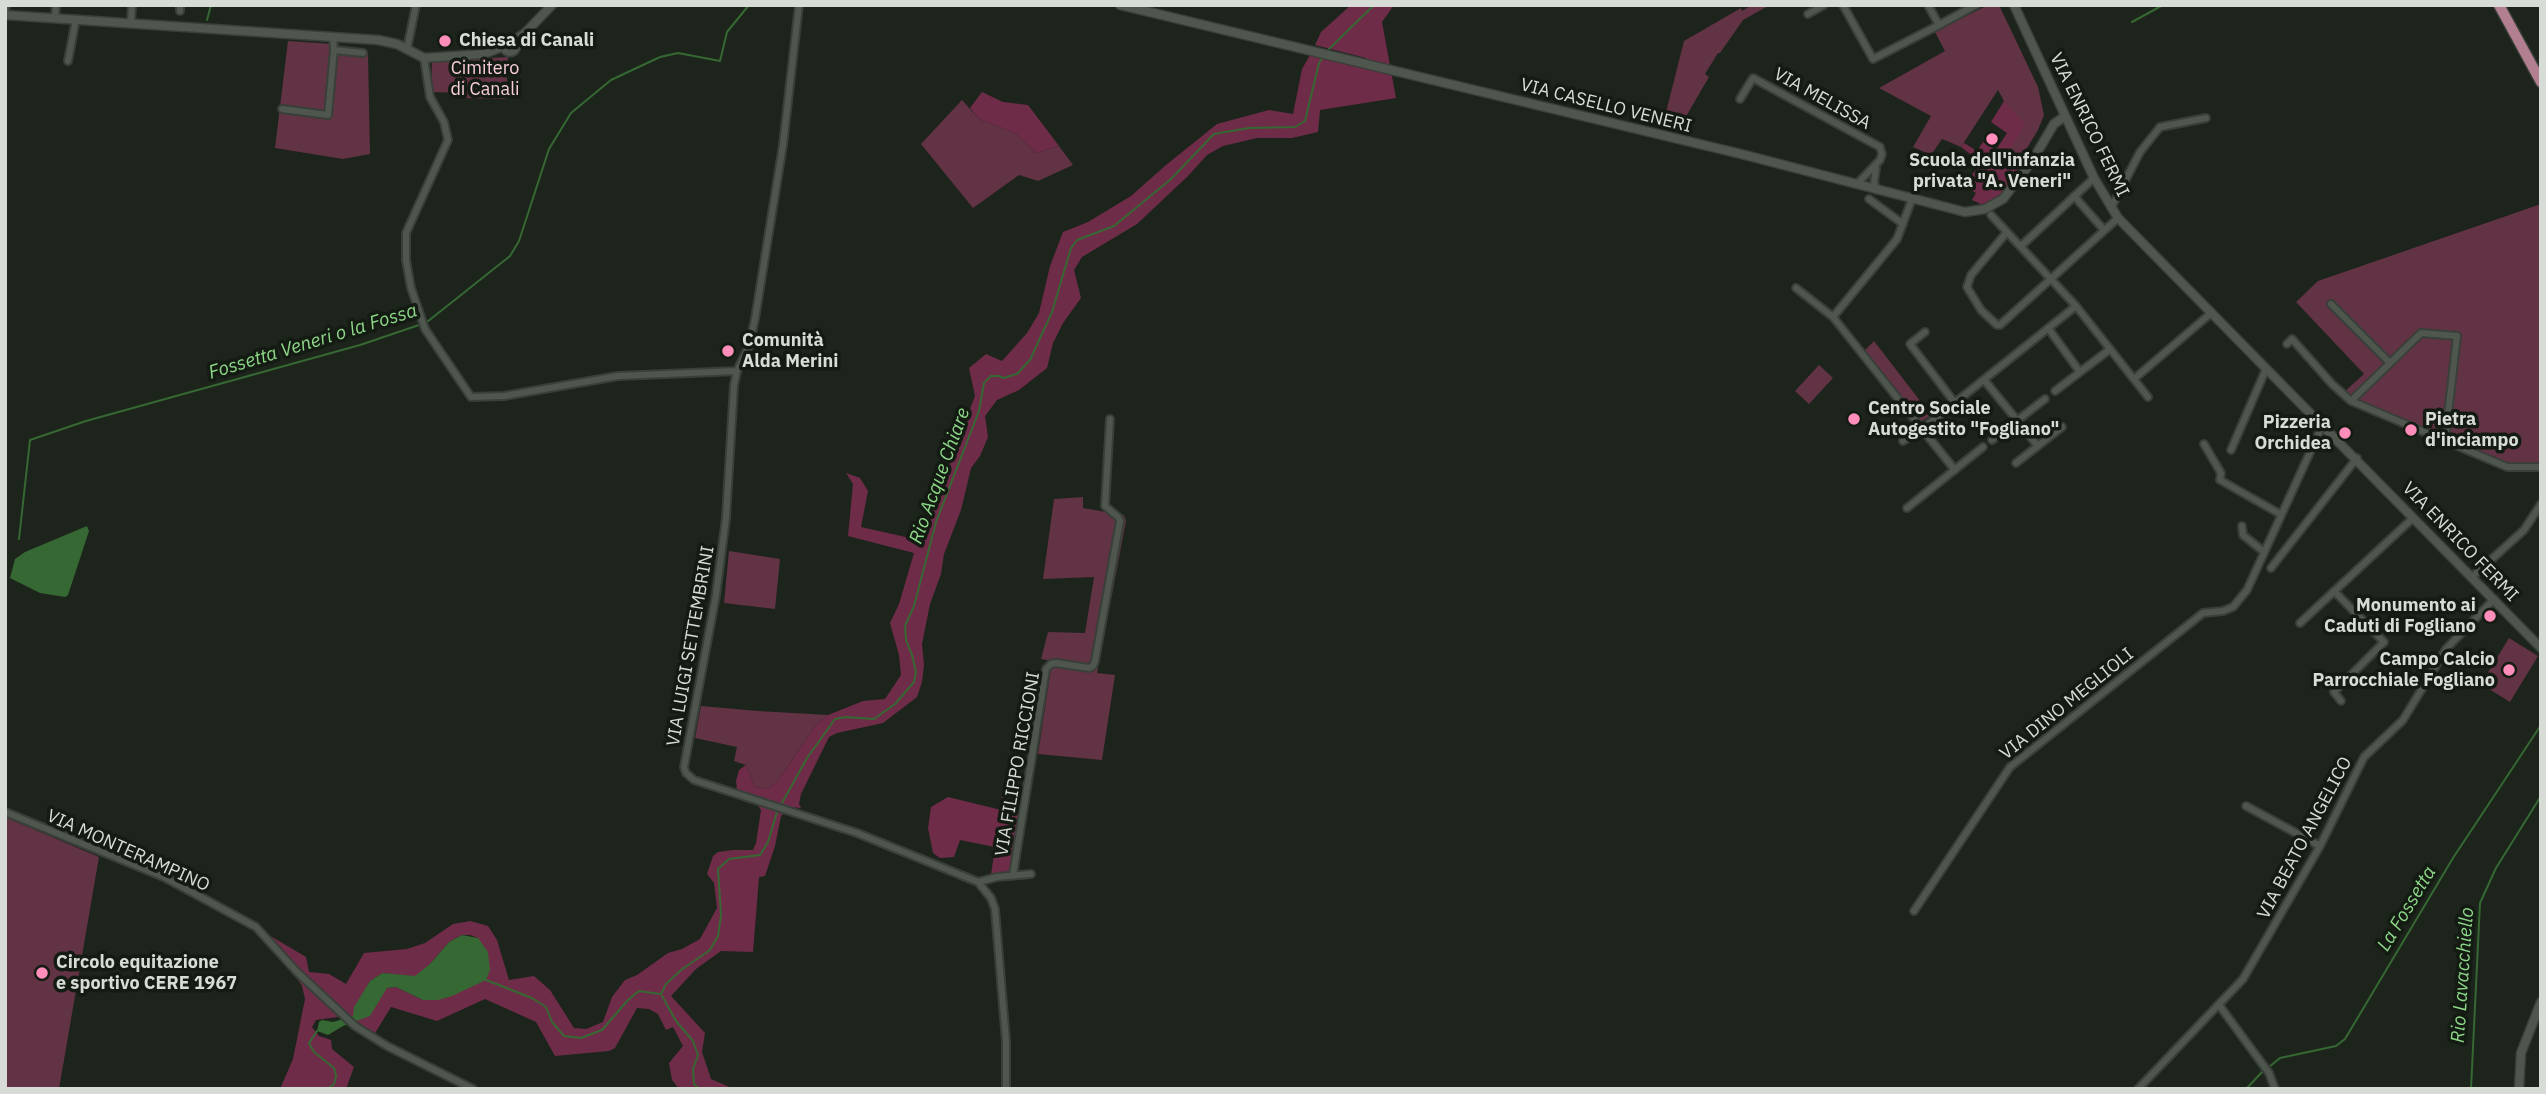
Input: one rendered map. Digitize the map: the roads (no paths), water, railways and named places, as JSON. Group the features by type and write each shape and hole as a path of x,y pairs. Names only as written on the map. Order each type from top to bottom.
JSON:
{"main road":[{"path":"2499,5 2541,82"}],"street":[{"path":"6,5 5,13 55,18 131,23 179,15 333,37 386,41 424,58 484,54 505,49 507,41 514,43 552,5"},
{"path":"55,18 56,5"},
{"path":"131,23 132,5"},
{"path":"407,49 416,5"},
{"name":"VIA LUIGI SETTEMBRINI","path":"799,5 783,145 755,319 749,346 737,371 734,385 726,518 716,595 685,773 694,780 857,832 978,882"},
{"name":"VIA CASELLO VENERI","path":"1120,5 1157,9 1333,56 1965,212 1981,211 2003,199 2050,132 2067,120"},
{"path":"1808,14 1824,5"},
{"path":"1843,5 1873,59 1976,5"},
{"path":"1928,5 1938,25"},
{"name":"VIA ENRICO FERMI","path":"2014,5 2094,178 2118,218 2540,646"},
{"path":"68,61 76,19"},
{"path":"282,109 328,115 333,37"},
{"path":"334,50 363,53"},
{"path":"424,58 430,97 444,122 448,140 406,233 406,260 411,288 425,329 471,397 504,396 618,376 737,371"},
{"name":"VIA MELISSA","path":"1740,99 1753,78 1880,147 1882,154 1876,166 1874,183 1877,190"},
{"path":"2111,208 2140,152 2160,127 2206,118"},
{"path":"1857,184 1876,166"},
{"path":"2021,247 2094,178"},
{"path":"2074,197 2104,230"},
{"path":"1869,199 1903,224"},
{"path":"1833,317 1897,239 1912,200"},
{"path":"1991,215 2076,306 2148,397"},
{"path":"2007,232 1971,275 1967,287 1981,310 1997,325 2118,218"},
{"path":"1796,288 1833,317 1955,470"},
{"path":"2331,304 2390,363"},
{"path":"1903,441 1985,381 2076,306"},
{"path":"2134,379 2210,314"},
{"path":"2048,328 2080,372"},
{"path":"1925,332 1910,344 1955,403"},
{"path":"2351,401 2421,333 2457,336 2445,441"},
{"path":"2287,344 2292,340 2351,401 2507,467 2541,467"},
{"path":"2054,391 2109,350"},
{"path":"2231,450 2266,369"},
{"path":"1985,381 2038,446"},
{"path":"1992,440 2045,399"},
{"name":"VIA FILIPPO RICCIONI","path":"1013,875 1046,669 1056,663 1088,668 1096,661 1119,521 1105,506 1110,419"},
{"name":"VIA DINO MEGLIOLI","path":"1914,911 2010,767 2203,613 2230,610 2247,590 2323,424"},
{"path":"2016,463 2062,427"},
{"path":"2204,444 2221,473 2220,480 2280,514"},
{"path":"1907,508 1983,447"},
{"path":"2271,568 2357,458"},
{"path":"2472,577 2524,530 2541,504"},
{"path":"2300,624 2413,518"},
{"path":"2242,526 2243,535 2264,552"},
{"path":"2334,591 2384,642 2334,692 2341,701"},
{"name":"VIA BEATO ANGELICO","path":"2138,1089 2245,975 2319,846 2364,757 2403,720 2446,649 2494,599"},
{"path":"2246,806 2319,846"},
{"name":"VIA MONTERAMPINO","path":"5,812 164,877 256,927 297,972 355,1027 473,1089"},
{"name":"VIA FILIPPO RICCIONI","path":"978,882 1031,874"},
{"path":"978,882 991,898 995,909 1004,1013 1006,1089"},
{"path":"2519,1089 2521,1053 2541,1002"},
{"path":"2219,1005 2269,1073 2275,1089"}],"waterway":[{"path":"207,20 211,5"},
{"name":"Fossetta Veneri o la Fossa","path":"427,322 510,256 519,241 549,149 571,113 611,80 660,57 678,53 720,61 727,32 749,5"},
{"name":"Rio Acque Chiare","path":"1328,50 1374,5"},
{"path":"2132,22 2163,5"},
{"name":"Rio Acque Chiare","path":"661,994 666,984 681,970 710,950 718,936 721,915 718,869 729,859 760,855 768,842 777,812 807,758 835,719 874,719 895,704 914,682 916,672 906,640 905,626 914,606 936,522 979,411 984,383 991,376 1003,378 1017,374 1030,360 1052,312 1071,248 1077,240 1114,226 1171,179 1214,134 1249,128 1295,127 1305,121 1319,63 1323,57"},
{"name":"Fossetta Veneri o la Fossa","path":"19,539 30,440 86,421 360,345 422,324"},
{"name":"La Fossetta","path":"2269,1067 2280,1058 2336,1046 2345,1039 2453,858 2541,725"},
{"name":"Rio Lavacchiello","path":"2471,1089 2480,903 2496,868 2541,796"},
{"path":"486,980 532,998 546,1007 552,1022 564,1036 581,1038 602,1030 639,991 660,994"},
{"path":"662,996 676,1021 693,1041 698,1055 693,1069 694,1084 699,1089"},
{"path":"317,1031 309,1043 314,1052 334,1068 336,1076 334,1084 327,1089"},
{"name":"La Fossetta","path":"2246,1089 2264,1070"}],"place":[{"name":"Chiesa di Canali","path":"445,41"},
{"name":"Scuola dell'infanzia privata \"A. Veneri\"","path":"1992,139"},
{"name":"Comunità Alda Merini","path":"728,351"},
{"name":"Centro Sociale Autogestito \"Fogliano\"","path":"1854,419"},
{"name":"Pietra d'inciampo","path":"2411,430"},
{"name":"Pizzeria Orchidea","path":"2345,433"},
{"name":"Monumento ai Caduti di Fogliano","path":"2490,616"},
{"name":"Campo Calcio Parrocchiale Fogliano","path":"2509,670"},
{"name":"Circolo equitazione e sportivo CERE 1967","path":"42,973"}],"park label":[{"name":"Cimitero di Canali","path":"485,79"}]}
